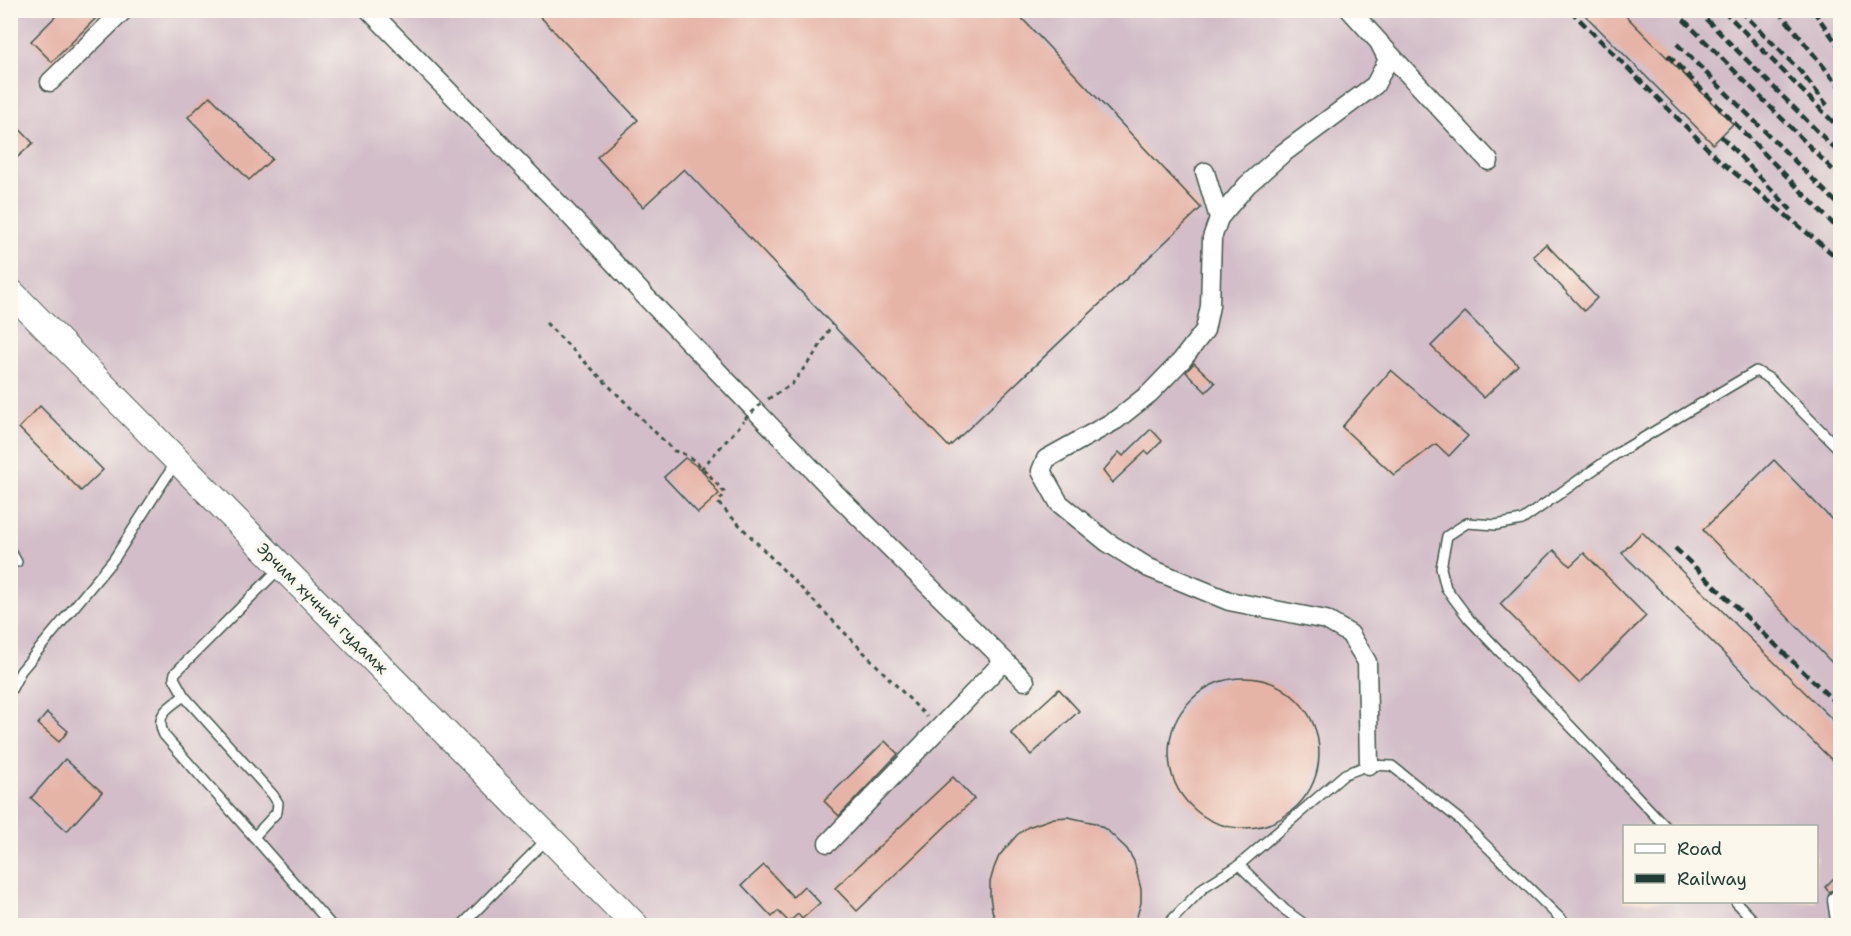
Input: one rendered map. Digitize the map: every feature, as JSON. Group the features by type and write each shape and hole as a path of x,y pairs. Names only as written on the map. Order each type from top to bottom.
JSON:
{"main road":[{"name":"Эрчим хүчний гудамж","path":"13,299 177,460 636,926"}],"street":[{"path":"50,82 124,10"},
{"path":"369,10 551,196 837,495 1025,681"},
{"path":"1350,10 1489,161"},
{"path":"1369,765 1367,662 1350,634 1326,620 1229,601 1149,568 1107,542 1059,503 1041,471 1046,459 1116,420 1150,393 1182,360 1205,330 1210,306 1212,238 1220,218 1247,185 1282,154 1375,85 1388,60 1379,42"},
{"path":"1205,172 1220,218"},
{"path":"828,843 1004,661"},
{"path":"1837,900 1840,920"}],"lane":[{"path":"1664,825 1469,619 1446,588 1441,568 1447,536 1467,523 1496,525 1522,520 1616,454 1756,371 1770,379 1840,450"},
{"path":"10,692 21,671 114,559 177,460"},
{"path":"10,550 17,562"},
{"path":"254,837 277,812 278,803 184,696 174,678 175,673 282,566"},
{"path":"184,696 164,711 160,726 164,735 332,926"},
{"path":"1166,926 1204,887 1239,865 1345,774 1369,765 1392,766 1460,820 1568,926"},
{"path":"461,926 549,837"},
{"path":"1239,865 1285,910 1307,926"},
{"path":"1737,903 1759,926"}],"path":[{"path":"546,323 674,451 683,452 725,493 718,503 939,729"},
{"path":"701,469 761,404 792,384 817,351 832,324"}],"shaded area":[{"path":"10,11 1840,11 1840,925 11,925"}],"building":[{"path":"62,10 104,10 52,62 31,41"},
{"path":"534,10 1014,10 1201,208 949,447 684,169 643,207 597,157 638,120"},
{"path":"1580,10 1620,10 1733,124 1713,144"},
{"path":"210,96 272,159 249,180 188,117"},
{"path":"10,119 33,143 10,164"},
{"path":"1546,244 1597,298 1584,311 1533,256"},
{"path":"1465,312 1518,365 1484,398 1431,346"},
{"path":"1194,363 1215,383 1206,392 1186,372"},
{"path":"1391,370 1468,436 1449,456 1436,444 1394,475 1342,427"},
{"path":"40,406 103,470 81,491 19,428"},
{"path":"1151,429 1162,441 1149,454 1146,451 1112,483 1103,471 1119,452 1123,456"},
{"path":"685,458 701,469 719,494 698,513 664,477"},
{"path":"1774,460 1840,528 1840,671 1703,530"},
{"path":"1642,532 1840,727 1840,768 1622,553"},
{"path":"1554,550 1570,566 1584,553 1646,616 1579,683 1500,604"},
{"path":"1244,678 1273,683 1286,690 1297,700 1307,711 1314,724 1319,753 1314,782 1307,795 1297,806 1286,816 1273,823 1244,828 1215,823 1202,816 1191,806 1181,795 1174,782 1169,753 1174,724 1181,711 1191,700 1202,690 1215,683"},
{"path":"1059,689 1079,711 1031,755 1011,733"},
{"path":"47,713 68,731 59,742 38,724"},
{"path":"885,741 898,754 839,816 824,801"},
{"path":"65,759 102,792 67,831 31,798"},
{"path":"953,777 974,799 857,911 835,888"},
{"path":"1068,817 1095,823 1107,830 1127,849 1134,861 1141,889 1141,903 1134,926 997,926 992,910 990,882 999,856 1017,835 1028,827 1054,818"},
{"path":"764,865 793,897 804,886 820,903 802,919 798,914 789,922 778,911 772,917 742,885"},
{"path":"1840,872 1840,889 1829,892 1825,887"}],"railway":[{"path":"1570,10 1719,160 1840,260"},
{"path":"1674,10 1840,177"},
{"path":"1697,10 1840,154"},
{"path":"1723,10 1840,129"},
{"path":"1740,10 1800,71 1827,105"},
{"path":"1778,10 1840,87"},
{"path":"1813,10 1840,48"},
{"path":"1677,44 1840,206"},
{"path":"1668,55 1840,231"},
{"path":"1721,136 1791,210"},
{"path":"1675,548 1840,707"}]}
